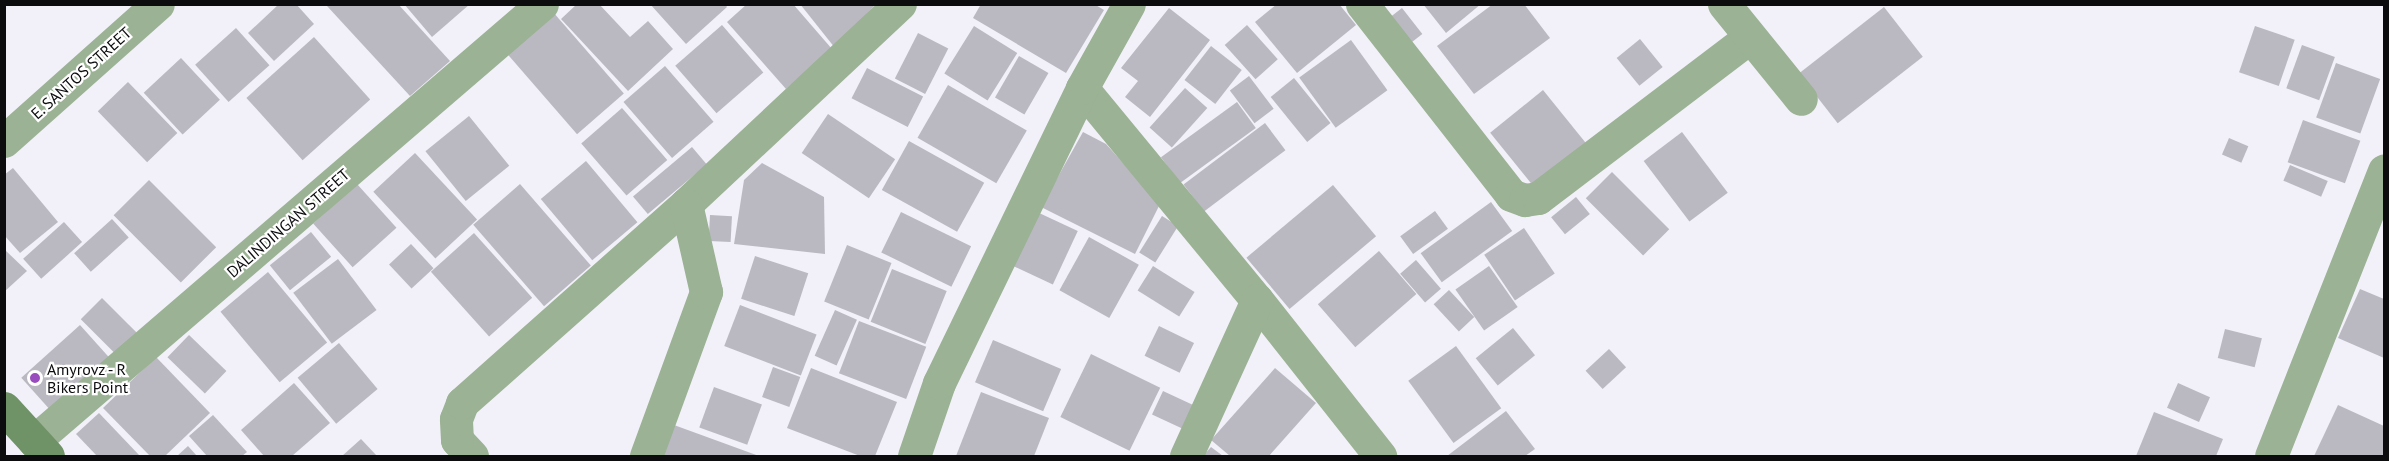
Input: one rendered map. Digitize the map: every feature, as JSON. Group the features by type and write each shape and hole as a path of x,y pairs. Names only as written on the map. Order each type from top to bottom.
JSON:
{"main road":[{"path":"4,408 41,449"}],"street":[{"name":"E. SANTOS STREET","path":"4,141 158,4"},
{"name":"DALINDINGAN STREET","path":"41,449 542,4"},
{"path":"472,456 457,440 456,419 462,403 686,204 900,4"},
{"path":"914,456 939,383 1082,88 1129,4"},
{"path":"1362,4 1511,195 1525,200 1538,198 1750,37"},
{"path":"1724,4 1801,99"},
{"path":"1082,88 1257,300 1380,456"},
{"path":"2271,456 2385,171"},
{"path":"646,456 706,292 686,204"},
{"path":"1186,456 1257,300"}],"building":[{"path":"279,4 296,4 314,24 274,61 248,33"},
{"path":"398,4 450,61 410,96 327,6"},
{"path":"404,4 470,4 432,37"},
{"path":"577,4 599,4 630,37 648,21 673,49 628,91 561,19"},
{"path":"650,4 725,4 727,7 686,44"},
{"path":"747,4 793,4 832,49 786,89 727,22"},
{"path":"800,4 876,4 835,48"},
{"path":"981,4 1094,4 1104,10 1066,73 973,18"},
{"path":"1277,4 1339,4 1356,25 1297,73 1255,22"},
{"path":"1423,4 1481,4 1446,33"},
{"path":"1493,4 1524,4 1550,38 1474,94 1437,46"},
{"path":"1884,7 1923,57 1838,123 1799,73"},
{"path":"1169,8 1210,40 1150,117 1125,97 1138,81 1121,68"},
{"path":"1402,8 1422,34 1410,44 1389,18"},
{"path":"553,12 624,94 577,134 506,53"},
{"path":"722,25 763,73 717,113 675,66"},
{"path":"1247,25 1278,59 1255,79 1225,45"},
{"path":"974,26 1017,53 988,101 944,73"},
{"path":"2255,26 2295,40 2279,86 2239,72"},
{"path":"236,28 269,65 229,102 195,65"},
{"path":"918,33 948,48 925,94 895,78"},
{"path":"314,37 370,99 303,160 246,98"},
{"path":"1640,39 1663,67 1639,86 1617,58"},
{"path":"1351,40 1387,90 1336,128 1299,78"},
{"path":"2302,45 2335,57 2319,100 2286,88"},
{"path":"1211,46 1242,70 1215,104 1185,80"},
{"path":"1019,56 1048,73 1024,115 995,98"},
{"path":"181,58 220,100 183,134 144,93"},
{"path":"2336,63 2380,79 2360,134 2316,118"},
{"path":"665,66 714,122 672,158 623,102"},
{"path":"867,68 923,97 908,127 852,98"},
{"path":"1249,76 1274,109 1255,123 1230,90"},
{"path":"1294,78 1331,123 1307,142 1271,97"},
{"path":"128,82 177,133 147,162 98,111"},
{"path":"948,85 1027,130 996,183 918,138"},
{"path":"1185,88 1207,108 1172,147 1150,127"},
{"path":"1543,90 1587,144 1534,187 1490,133"},
{"path":"1237,102 1256,128 1180,183 1161,157"},
{"path":"622,108 667,160 627,196 581,143"},
{"path":"828,114 895,159 869,198 802,153"},
{"path":"469,116 509,166 466,201 425,151"},
{"path":"2303,120 2360,141 2345,183 2288,162"},
{"path":"1265,123 1285,150 1204,212 1184,184"},
{"path":"1083,132 1106,144 1160,204 1135,254 1041,207"},
{"path":"1682,132 1728,193 1689,222 1644,161"},
{"path":"2229,138 2248,146 2241,163 2222,155"},
{"path":"909,141 984,183 957,232 882,190"},
{"path":"692,147 707,165 648,214 633,196"},
{"path":"415,153 477,220 435,258 373,192"},
{"path":"586,161 637,222 592,260 541,199"},
{"path":"762,163 824,197 825,254 734,244 744,180"},
{"path":"2290,165 2328,181 2321,197 2283,181"},
{"path":"13,168 58,222 20,253 4,235 4,175"},
{"path":"1612,172 1669,229 1643,255 1586,198"},
{"path":"149,180 216,247 181,283 114,215"},
{"path":"357,184 396,228 353,267 313,223"},
{"path":"520,184 591,266 544,306 473,225"},
{"path":"1333,185 1376,236 1290,309 1246,258"},
{"path":"1576,197 1590,214 1565,234 1551,217"},
{"path":"1491,202 1512,231 1442,282 1421,253"},
{"path":"1435,211 1448,229 1413,254 1400,236"},
{"path":"901,212 971,246 951,287 881,252"},
{"path":"1037,212 1078,231 1053,284 1012,265"},
{"path":"710,215 732,216 731,242 709,241"},
{"path":"1162,216 1178,226 1155,263 1139,252"},
{"path":"112,219 129,238 91,272 74,253"},
{"path":"64,222 82,242 41,279 23,259"},
{"path":"1524,228 1555,274 1515,300 1484,255"},
{"path":"311,232 331,257 290,290 270,265"},
{"path":"474,233 532,298 489,336 431,272"},
{"path":"1089,237 1139,265 1109,318 1059,290"},
{"path":"411,244 434,268 412,289 389,264"},
{"path":"847,245 892,263 869,320 824,302"},
{"path":"4,249 27,271 4,292"},
{"path":"1379,251 1416,294 1355,347 1318,304"},
{"path":"755,256 808,273 794,316 741,299"},
{"path":"338,259 377,310 332,344 293,293"},
{"path":"1416,260 1441,289 1425,302 1400,274"},
{"path":"1153,266 1195,292 1179,317 1138,291"},
{"path":"1489,266 1518,307 1484,330 1455,290"},
{"path":"892,269 947,291 925,344 871,322"},
{"path":"268,272 327,342 280,382 221,312"},
{"path":"2360,289 2384,299 2384,358 2338,338"},
{"path":"1449,290 1474,317 1459,331 1434,304"},
{"path":"102,298 142,338 121,360 81,319"},
{"path":"740,305 817,334 801,375 724,346"},
{"path":"835,310 857,320 837,365 815,356"},
{"path":"859,321 926,347 906,399 839,373"},
{"path":"80,325 116,365 57,418 21,378"},
{"path":"1159,326 1194,343 1180,373 1145,356"},
{"path":"1513,328 1535,355 1498,385 1476,358"},
{"path":"2225,329 2262,338 2255,367 2218,358"},
{"path":"189,335 226,371 205,393 167,357"},
{"path":"993,340 1061,369 1043,411 975,382"},
{"path":"339,343 378,389 336,424 298,378"},
{"path":"1456,346 1501,408 1454,443 1408,381"},
{"path":"1609,349 1626,367 1603,389 1586,371"},
{"path":"1091,354 1160,388 1130,451 1060,417"},
{"path":"156,357 210,413 165,456 150,456 103,408"},
{"path":"773,367 800,377 789,407 762,397"},
{"path":"811,368 897,402 875,456 860,456 787,428"},
{"path":"1275,368 1316,403 1269,456 1230,456 1211,440"},
{"path":"294,383 330,423 292,456 264,456 241,430"},
{"path":"2178,383 2210,397 2199,422 2167,408"},
{"path":"714,387 762,404 747,445 699,427"},
{"path":"1163,391 1197,407 1186,431 1152,415"},
{"path":"981,392 1049,418 1034,456 956,456"},
{"path":"2338,405 2384,426 2384,456 2314,456"},
{"path":"1506,411 1535,449 1525,456 1447,456"},
{"path":"2154,412 2223,439 2216,456 2136,456"},
{"path":"99,413 140,456 97,456 76,434"},
{"path":"213,415 247,452 242,456 207,456 189,436"},
{"path":"674,425 759,456 662,456"},
{"path":"361,439 377,456 342,456"},
{"path":"188,446 197,456 177,456"},
{"path":"1211,447 1223,456 1203,456"}],"place":[{"name":"Amyrovz - R Bikers Point","path":"35,378"}]}
